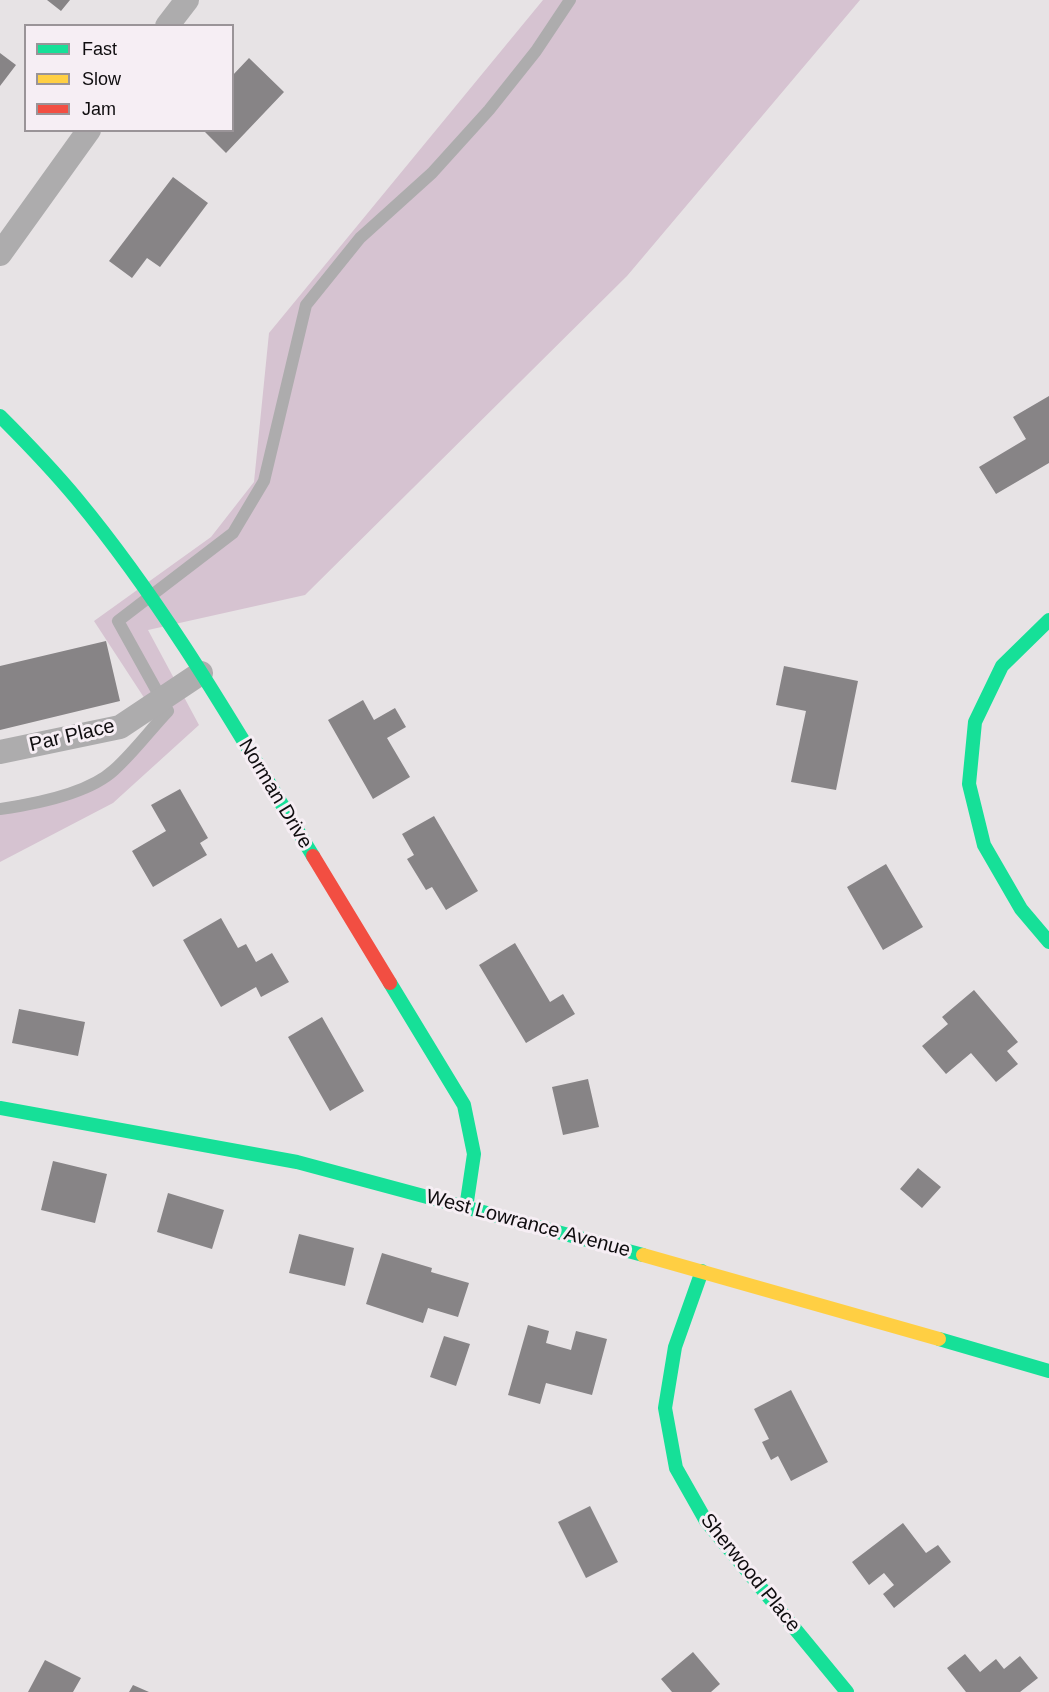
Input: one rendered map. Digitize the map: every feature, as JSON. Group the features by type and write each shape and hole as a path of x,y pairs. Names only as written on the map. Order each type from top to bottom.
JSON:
{"street":[{"path":"169,24 187,0"},
{"path":"0,254 87,132"},
{"name":"Norman Drive","path":"0,416 68,490 135,572 201,673 464,1105 474,1154 466,1208"},
{"path":"1049,620 1002,666 975,722 969,784 984,846 1021,909 1049,942"},
{"name":"Par Place","path":"0,752 120,728 201,673"},
{"name":"West Lowrance Avenue","path":"0,1108 297,1162 702,1271 1049,1371"},
{"name":"Sherwood Place","path":"702,1271 675,1347 665,1408 676,1468 706,1521 847,1692"}],"lane":[{"path":"0,809 28,805 84,788 100,780 114,771 168,711 118,621 232,533 264,481 306,305 360,238 432,173 489,110 536,51 570,0"}],"shaded area":[{"path":"543,0 860,0 627,276 305,595 148,630 199,725 113,803 0,862 0,804 101,784 158,719 94,621 211,537 254,482 269,333"}],"building":[{"path":"47,0 70,0 61,11"},
{"path":"0,53 16,65 0,86"},
{"path":"249,58 284,92 226,153 205,132 234,132 234,74"},
{"path":"173,177 208,203 160,267 147,258 132,278 109,261"},
{"path":"1049,396 1049,463 996,494 979,467 1026,439 1013,417"},
{"path":"106,641 120,701 0,730 0,666"},
{"path":"784,666 858,681 836,790 791,782 806,711 776,705"},
{"path":"363,700 374,720 395,708 406,727 387,738 410,777 373,799 328,720"},
{"path":"180,789 208,838 200,843 207,855 153,887 132,851 166,831 151,805"},
{"path":"434,816 478,891 446,910 432,887 426,890 407,859 414,855 402,834"},
{"path":"886,864 923,927 883,950 847,887"},
{"path":"221,918 238,948 246,944 256,962 272,953 289,982 261,997 256,987 221,1007 183,940"},
{"path":"515,943 550,1002 563,994 575,1014 526,1043 479,965"},
{"path":"974,990 1018,1042 1007,1051 1018,1064 996,1082 971,1053 946,1074 922,1046 948,1024 942,1017"},
{"path":"19,1009 85,1022 78,1056 12,1043"},
{"path":"322,1017 364,1091 330,1111 288,1037"},
{"path":"588,1079 599,1127 563,1135 552,1087"},
{"path":"53,1161 107,1174 95,1223 41,1210"},
{"path":"918,1168 941,1187 922,1208 900,1189"},
{"path":"168,1193 224,1210 212,1249 157,1232"},
{"path":"299,1234 354,1248 345,1286 289,1273"},
{"path":"382,1253 432,1268 431,1272 469,1283 458,1317 428,1308 423,1323 366,1304"},
{"path":"528,1325 549,1331 546,1343 571,1350 576,1331 607,1339 592,1395 546,1383 540,1404 508,1395"},
{"path":"444,1336 470,1344 456,1386 430,1377"},
{"path":"791,1390 828,1462 791,1481 778,1456 771,1460 762,1442 769,1439 754,1409"},
{"path":"590,1506 618,1562 586,1578 558,1522"},
{"path":"903,1523 926,1553 938,1545 951,1562 894,1608 883,1594 894,1585 884,1573 869,1585 852,1562"},
{"path":"693,1652 720,1684 711,1692 672,1692 661,1679"},
{"path":"965,1654 980,1672 996,1659 1004,1669 1020,1656 1038,1678 1020,1692 966,1692 947,1668"},
{"path":"45,1660 81,1678 73,1692 28,1692"},
{"path":"133,1685 149,1692 129,1692"}],"traffic: fast":[{"path":"0,416 68,488 142,584 230,718 313,856"},
{"path":"1049,620 1002,666 975,722 969,784 984,845 1021,909 1049,942"},
{"path":"390,983 464,1105 474,1154 466,1208"},
{"path":"0,1108 297,1162 643,1255"},
{"path":"702,1271 675,1347 665,1408 676,1468 706,1521 847,1692"},
{"path":"939,1339 1049,1371"}],"traffic: slow":[{"path":"643,1255 939,1339"}],"traffic: jam":[{"path":"313,856 390,983"}]}
